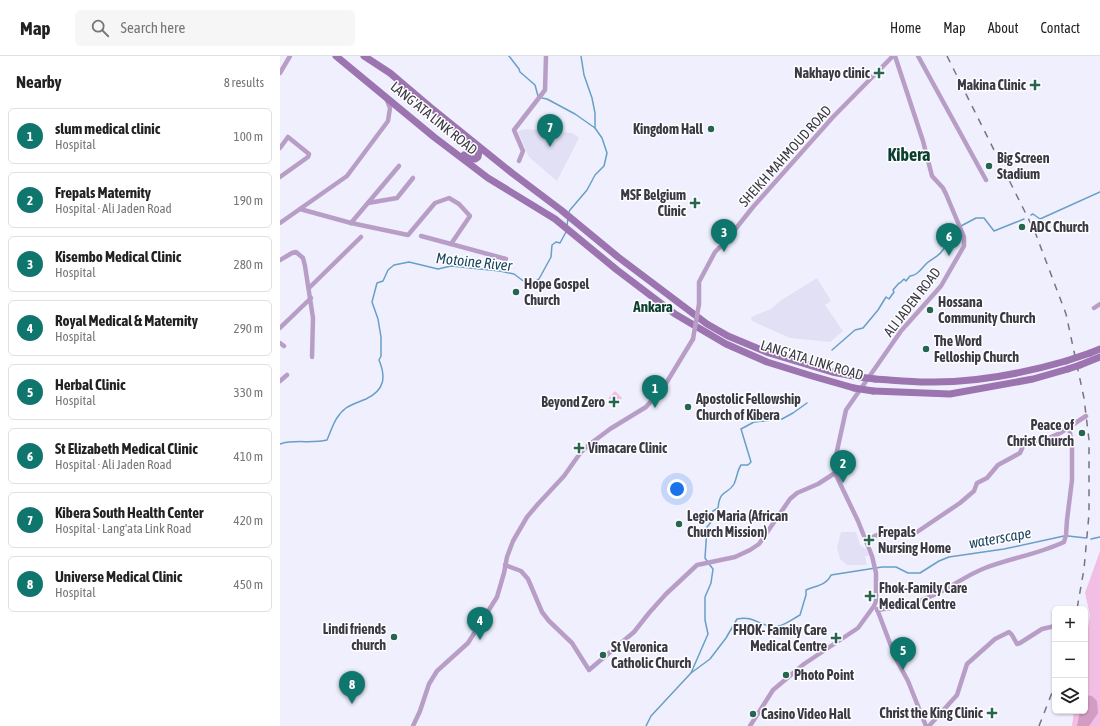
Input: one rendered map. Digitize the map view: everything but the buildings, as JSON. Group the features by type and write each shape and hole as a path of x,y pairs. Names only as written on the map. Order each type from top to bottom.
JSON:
{"main road":[{"name":"LANG'ATA LINK ROAD","path":"336,56 434,137 488,178 555,220 675,314 726,344 767,362 854,388 873,391 950,394 1033,379 1100,358"},
{"name":"LANG'ATA LINK ROAD","path":"364,56 390,73 512,173 707,324 750,346 832,372 875,379 927,382 982,379 1032,370 1066,361 1100,349"},
{"path":"430,107 443,121 479,152 478,157 475,159 470,159 449,144 434,137"}],"street":[{"path":"280,73 290,56"},
{"path":"519,161 523,151 514,130 545,90 546,56"},
{"name":"ALI JADEN ROAD","path":"894,56 923,141 932,176 943,188 954,212 964,237 964,246 941,286 901,331 846,410 835,460 835,473 872,556 876,573 877,610 896,659 908,681 928,726"},
{"name":"SHEIKH MAHMOUD ROAD","path":"413,726 420,711 429,684 437,671 468,643 497,597 507,556 513,541 527,517 564,476 581,452 610,429 646,408 666,385 693,339 699,304 699,282 715,252 753,207 833,118 894,56"},
{"path":"918,56 986,180"},
{"path":"280,223 347,176 388,121 390,108 385,96"},
{"path":"280,148 288,136 309,154 308,157 280,177"},
{"path":"351,223 399,166"},
{"path":"368,203 397,198 413,178"},
{"path":"300,209 351,223 408,236 435,203 449,198 459,204 470,216 451,244"},
{"path":"309,288 361,236"},
{"path":"421,236 506,259"},
{"path":"280,260 292,252 296,252 300,254 306,266 311,298 312,357"},
{"path":"280,328 311,298"},
{"path":"1094,308 1100,304"},
{"path":"280,381 287,375"},
{"path":"866,540 877,535 917,532 960,503 974,491 977,483 987,478 998,465 1020,453 1024,444 1027,442 1047,439 1060,433 1086,416"},
{"path":"877,610 892,609 916,602 936,594 966,576 1064,542 1066,536 1072,480 1072,445 1070,427"},
{"path":"505,565 521,571 528,579 542,612 548,621 572,643 589,670 634,632 648,613 697,565 735,557 759,544 790,499 796,493 825,480 835,473"},
{"path":"750,726 773,690 804,664 858,628 876,601"},
{"path":"928,726 957,695 967,664 990,642 1009,632 1017,644 1042,630 1052,627"}],"shaded area":[{"path":"526,129 572,133 579,138 557,181 529,157 518,131"},
{"path":"817,278 831,301 825,305 843,331 830,342 790,338 752,321 751,317 771,309 780,301"},
{"path":"615,391 622,398 617,404 610,405 608,399"},
{"path":"841,532 856,532 860,545 866,549 869,556 865,556 867,565 847,565 840,559 837,547"},
{"path":"1100,551 1100,726 1072,726 1074,714 1088,714 1088,628 1090,615 1085,593"},
{"path":"1088,695 1092,696 1097,701 1098,713 1089,726 1077,726 1079,714 1088,714"}],"waterway":[{"name":"Motoine River","path":"509,56 520,72 535,85 538,96"},
{"path":"581,56 584,75 592,98 595,113 595,128"},
{"name":"Motoine River","path":"542,98 547,99 575,114 595,128 602,138 607,153 604,166 595,175 587,190 569,212"},
{"path":"1031,215 1033,214 1040,219 1100,192"},
{"name":"Motoine River","path":"567,226 568,218"},
{"path":"961,226 976,218 984,218 994,231 1024,219"},
{"path":"832,350 855,330 863,328 878,310 886,297 889,299 894,292 893,290 899,283 904,279 906,281 910,276 917,273 939,254 959,232 957,229 958,228"},
{"name":"Motoine River","path":"280,444 327,440 334,423 342,411 377,392 382,382 383,372 379,360 381,356 381,337 378,319 372,302 377,283 383,281 388,270 394,265 409,262 438,269 451,266 500,271 514,274 526,283 531,284 539,279 551,257 552,245 556,242 560,243 566,232"},
{"path":"707,561 705,558 707,527 711,522 713,511 718,508 720,497 734,484 741,465 748,465 751,462 741,429 754,422 782,419 807,403"},
{"name":"waterscape","path":"691,673 710,659 726,638 737,619 748,618 764,625 774,627 784,624 800,615 806,590 824,583 831,575 882,567 896,567 908,573 920,573 939,561 949,557 1004,549 1064,536"},
{"name":"waterscape","path":"1068,536 1086,538"},
{"name":"waterscape","path":"1091,539 1100,537"},
{"path":"646,726 651,716 691,673 708,634 705,620 705,597 711,583 713,569 709,564"}],"railway":[{"path":"947,56 1035,232 1066,314 1084,398 1089,440 1089,514 1084,569 1078,606"},
{"path":"1039,726 1052,693"}],"place":[{"name":"Nakhayo clinic","path":"879,73"},
{"name":"Makina Clinic","path":"1035,85"},
{"name":"Kingdom Hall","path":"711,129"},
{"name":"Kibera South Health Center","path":"550,147"},
{"name":"Big Screen Stadium","path":"989,166"},
{"name":"MSF Belgium Clinic","path":"695,203"},
{"name":"ADC Church","path":"1022,227"},
{"name":"Kisembo Medical Clinic","path":"724,252"},
{"name":"St Elizabeth Medical Clinic","path":"949,256"},
{"name":"Hope Gospel Church","path":"516,292"},
{"name":"Hossana Community Church","path":"930,310"},
{"name":"The Word Felloship Church","path":"926,349"},
{"name":"Beyond Zero","path":"614,402"},
{"name":"Apostolic Fellowship Church of Kibera","path":"688,407"},
{"name":"slum medical clinic","path":"655,408"},
{"name":"Peace of Christ Church","path":"1082,433"},
{"name":"Vimacare Clinic","path":"579,448"},
{"name":"Frepals Maternity","path":"843,483"},
{"name":"Legio Maria (African Church Mission)","path":"679,524"},
{"name":"Frepals Nursing Home","path":"869,540"},
{"name":"Fhok-Family Care Medical Centre","path":"870,596"},
{"name":"Lindi friends church","path":"394,637"},
{"name":"FHOK- Family Care Medical Centre","path":"836,638"},
{"name":"Royal Medical & Maternity","path":"480,640"},
{"name":"St Veronica Catholic Church","path":"603,655"},
{"name":"Herbal Clinic","path":"903,670"},
{"name":"Photo Point","path":"786,675"},
{"name":"Universe Medical Clinic","path":"352,704"},
{"name":"Christ the King Clinic","path":"992,713"},
{"name":"Casino Video Hall","path":"753,714"}],"district":[{"name":"Kibera","path":"909,155"},
{"name":"Ankara","path":"653,307"}]}
